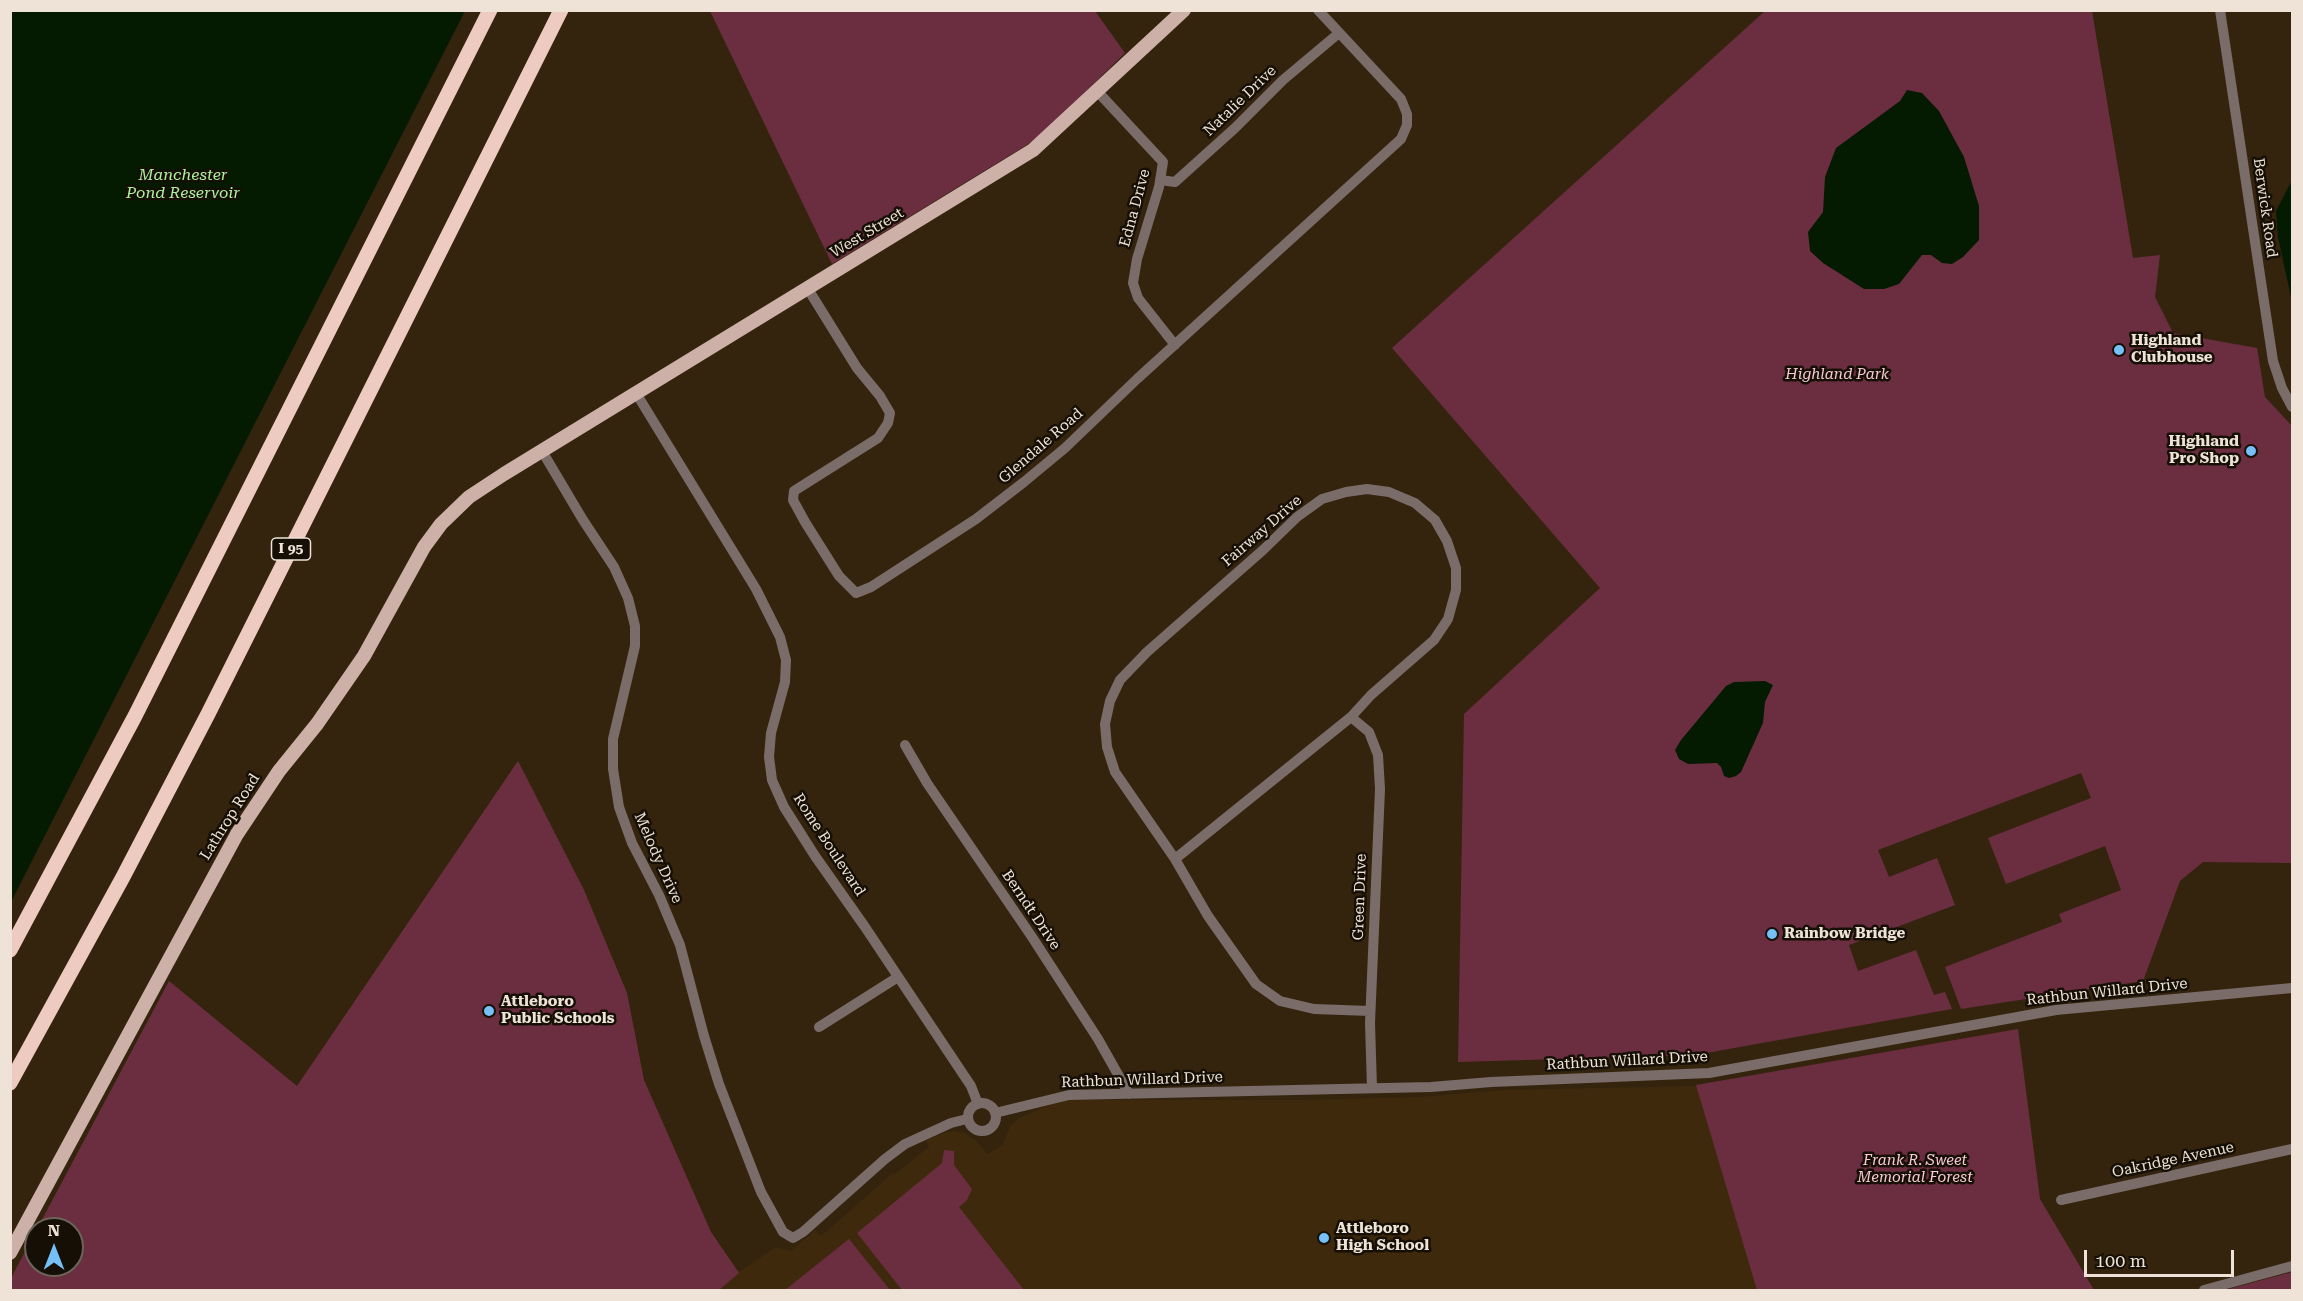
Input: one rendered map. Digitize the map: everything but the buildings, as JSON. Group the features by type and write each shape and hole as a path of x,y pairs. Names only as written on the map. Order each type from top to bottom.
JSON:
{"highway":[{"path":"10,950 135,716 490,10"},
{"name":"I 95","path":"10,1083 191,747 561,10"}],"main road":[{"name":"West Street","path":"542,451 1033,150 1184,10"},
{"name":"Lathrop Road","path":"10,1253 237,834 279,771 317,724 364,656 424,547 441,524 469,497 542,451"}],"street":[{"name":"Glendale Road","path":"808,289 856,368 880,396 890,413 888,423 878,438 794,491 793,500 805,522 839,576 856,593 871,586 958,531 1065,448 1401,139 1407,125 1407,114 1401,99 1318,10"},
{"name":"Berwick Road","path":"2220,10 2272,355 2280,382 2292,407"},
{"name":"Natalie Drive","path":"1160,180 1174,182 1235,128 1283,80 1339,33"},
{"name":"Edna Drive","path":"1097,91 1163,162 1137,259 1133,283 1138,298 1175,345"},
{"name":"Rome Boulevard","path":"636,393 756,589 780,637 786,660 785,682 771,733 769,757 772,780 784,807 971,1086 978,1104"},
{"name":"Melody Drive","path":"542,451 614,567 628,598 635,626 635,646 613,739 613,769 619,807 632,843 659,895 680,945 704,1036 741,1143 761,1192 783,1232 793,1238 803,1232 905,1144 951,1123 968,1119"},
{"name":"Fairway Drive","path":"1175,859 1352,717 1371,695 1434,640 1448,619 1456,590 1456,568 1447,541 1435,520 1415,503 1389,492 1367,489 1322,499 1296,517 1120,680 1110,701 1105,724 1115,772 1175,859 1208,916 1256,984 1280,1001 1314,1009 1370,1011"},
{"name":"Green Drive","path":"1352,717 1369,732 1378,755 1380,789 1370,1011 1372,1088"},
{"name":"Berndt Drive","path":"905,745 927,783 1032,937 1103,1047 1129,1094"},
{"path":"819,1028 897,977"},
{"name":"Rathbun Willard Drive","path":"995,1113 1069,1095 1372,1088 1709,1073 2056,1010 2292,988"},
{"path":"978,1104 990,1106 995,1113 993,1126 988,1130 973,1129 968,1119 971,1108 978,1104"},
{"name":"Oakridge Avenue","path":"2061,1200 2292,1149"},
{"path":"2204,1290 2292,1266"}],"shaded area":[{"name":"Attleboro Public Schools","path":"518,761 584,890 627,993 644,1080 711,1232 739,1272 776,1247 791,1251 815,1230 821,1236 893,1173 895,1174 929,1147 926,1140 946,1132 965,1133 988,1154 1003,1145 1010,1126 1019,1118 1049,1105 1068,1100 1301,1100 1419,1097 1506,1090 1693,1086 2018,1029 2040,1199 2094,1290 11,1290 11,1278 24,1254 24,1277 84,1277 84,1217 43,1217 169,981 297,1086"}],"green space":[{"path":"710,11 1095,11 1125,53 1038,138 832,264"},
{"name":"Highland Park","path":"1765,11 2092,11 2133,258 2160,255 2155,297 2173,333 2257,348 2265,397 2292,426 2292,863 2203,862 2180,881 2143,981 1961,1009 1945,967 2062,922 2059,914 2121,890 2105,846 2006,884 1988,838 2091,798 2081,773 1878,850 1889,877 1937,858 1955,905 1849,945 1858,971 1916,950 1934,995 1945,992 1952,1009 1695,1055 1458,1062 1464,714 1600,588 1392,348"},
{"path":"518,761 584,890 627,993 644,1080 711,1232 739,1273 719,1290 11,1290 11,1278 24,1254 24,1277 84,1277 84,1217 43,1217 169,981 297,1086"},
{"name":"Frank R. Sweet Memorial Forest","path":"2018,1029 2040,1199 2094,1290 1757,1290 1696,1085"},
{"path":"944,1150 954,1151 954,1165 972,1189 967,1200 959,1207 1024,1290 902,1290 857,1233 942,1163"},
{"path":"849,1239 890,1290 785,1290"},
{"path":"2292,1272 2292,1290 2223,1290 2229,1289"}],"water":[{"name":"Manchester Pond Reservoir","path":"10,11 465,11 11,902"},
{"path":"1907,90 1922,93 1939,111 1964,157 1979,206 1979,240 1963,257 1952,264 1942,263 1931,255 1922,255 1899,284 1884,289 1864,289 1823,263 1810,251 1808,232 1823,212 1825,177 1836,148 1900,101"},
{"path":"2292,180 2292,302 2278,237 2276,211"},
{"path":"1765,681 1773,685 1765,702 1763,723 1741,772 1729,778 1724,776 1717,763 1688,764 1679,759 1675,750 1681,740 1726,686 1734,682"}],"place":[{"name":"Highland Clubhouse","path":"2119,350"},
{"name":"Highland Pro Shop","path":"2251,451"},
{"name":"Rainbow Bridge","path":"1772,934"},
{"name":"Attleboro Public Schools","path":"489,1011"},
{"name":"Attleboro High School","path":"1324,1238"}]}
